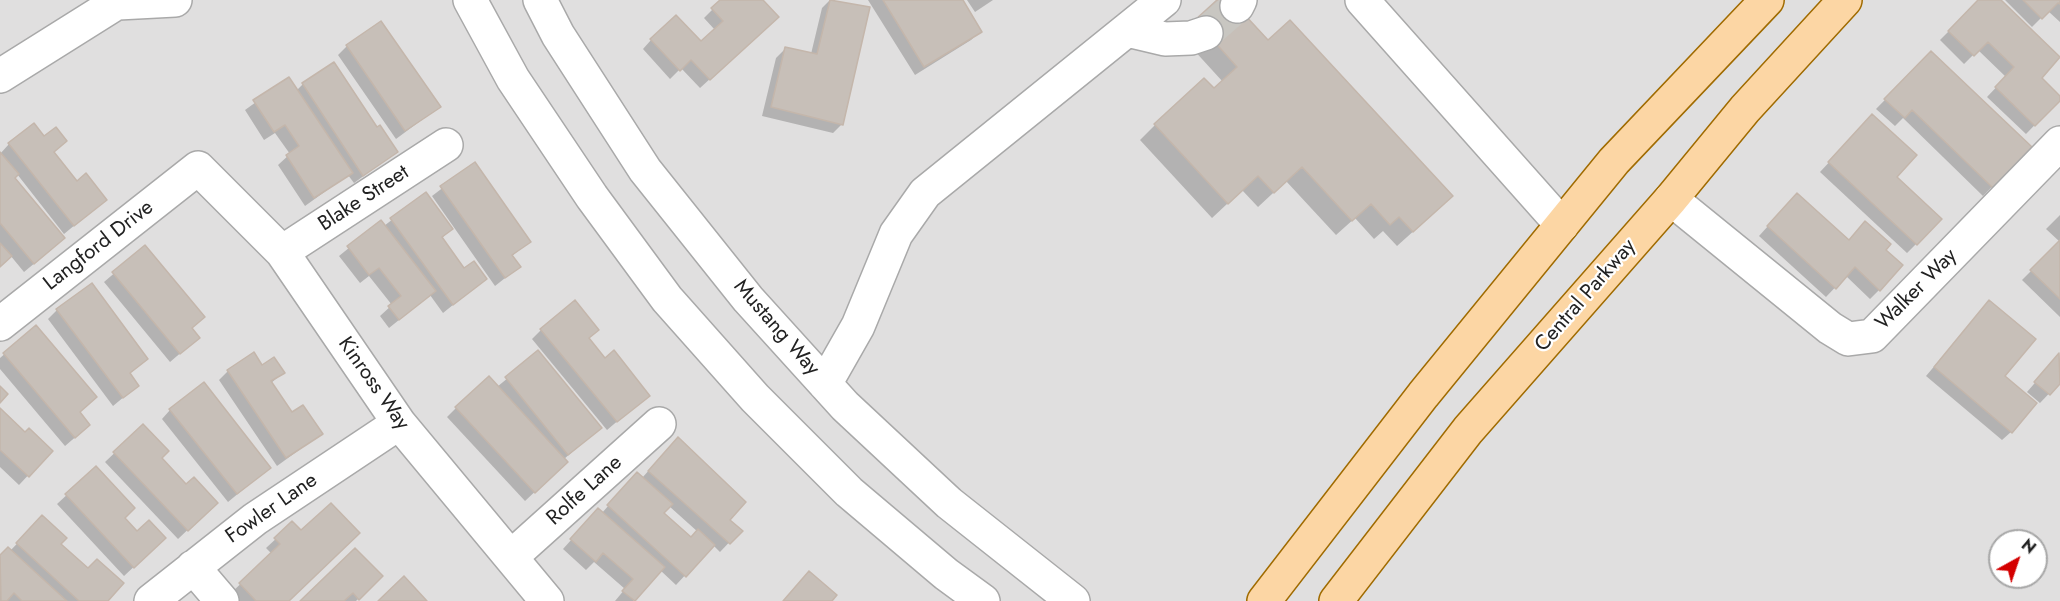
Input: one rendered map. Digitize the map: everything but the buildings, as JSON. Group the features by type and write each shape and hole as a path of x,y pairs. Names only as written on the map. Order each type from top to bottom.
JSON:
{"main road":[{"path":"1264,601 1423,395 1614,161 1767,0"},
{"name":"Central Parkway","path":"1335,601 1468,430 1671,199 1745,109 1845,0"}],"street":[{"path":"0,76 120,2 175,0"},
{"path":"471,0 513,79 592,197 667,299 755,398 849,492 946,574 983,601"},
{"name":"Mustang Way","path":"540,0 558,35 645,170 748,299 825,384 949,503 1073,601"},
{"path":"825,384 858,326 896,234 926,193 1164,0"},
{"path":"1362,0 1562,225"},
{"path":"1127,30 1165,39 1191,38 1206,33"},
{"name":"Walker Way","path":"1671,199 1830,328 1848,339 1872,336 2060,142"},
{"name":"Blake Street","path":"282,252 446,145"},
{"name":"Kinross Way","path":"198,168 282,252 399,423 547,601"},
{"name":"Langford Drive","path":"0,324 198,168"},
{"name":"Fowler Lane","path":"151,601 255,519 399,423"},
{"name":"Rolfe Lane","path":"511,557 659,424"},
{"path":"193,567 222,601"}],"shaded area":[{"path":"0,0 2060,0 2060,601 0,601"}],"tunnel":[{"path":"1206,33 1237,6"}]}
